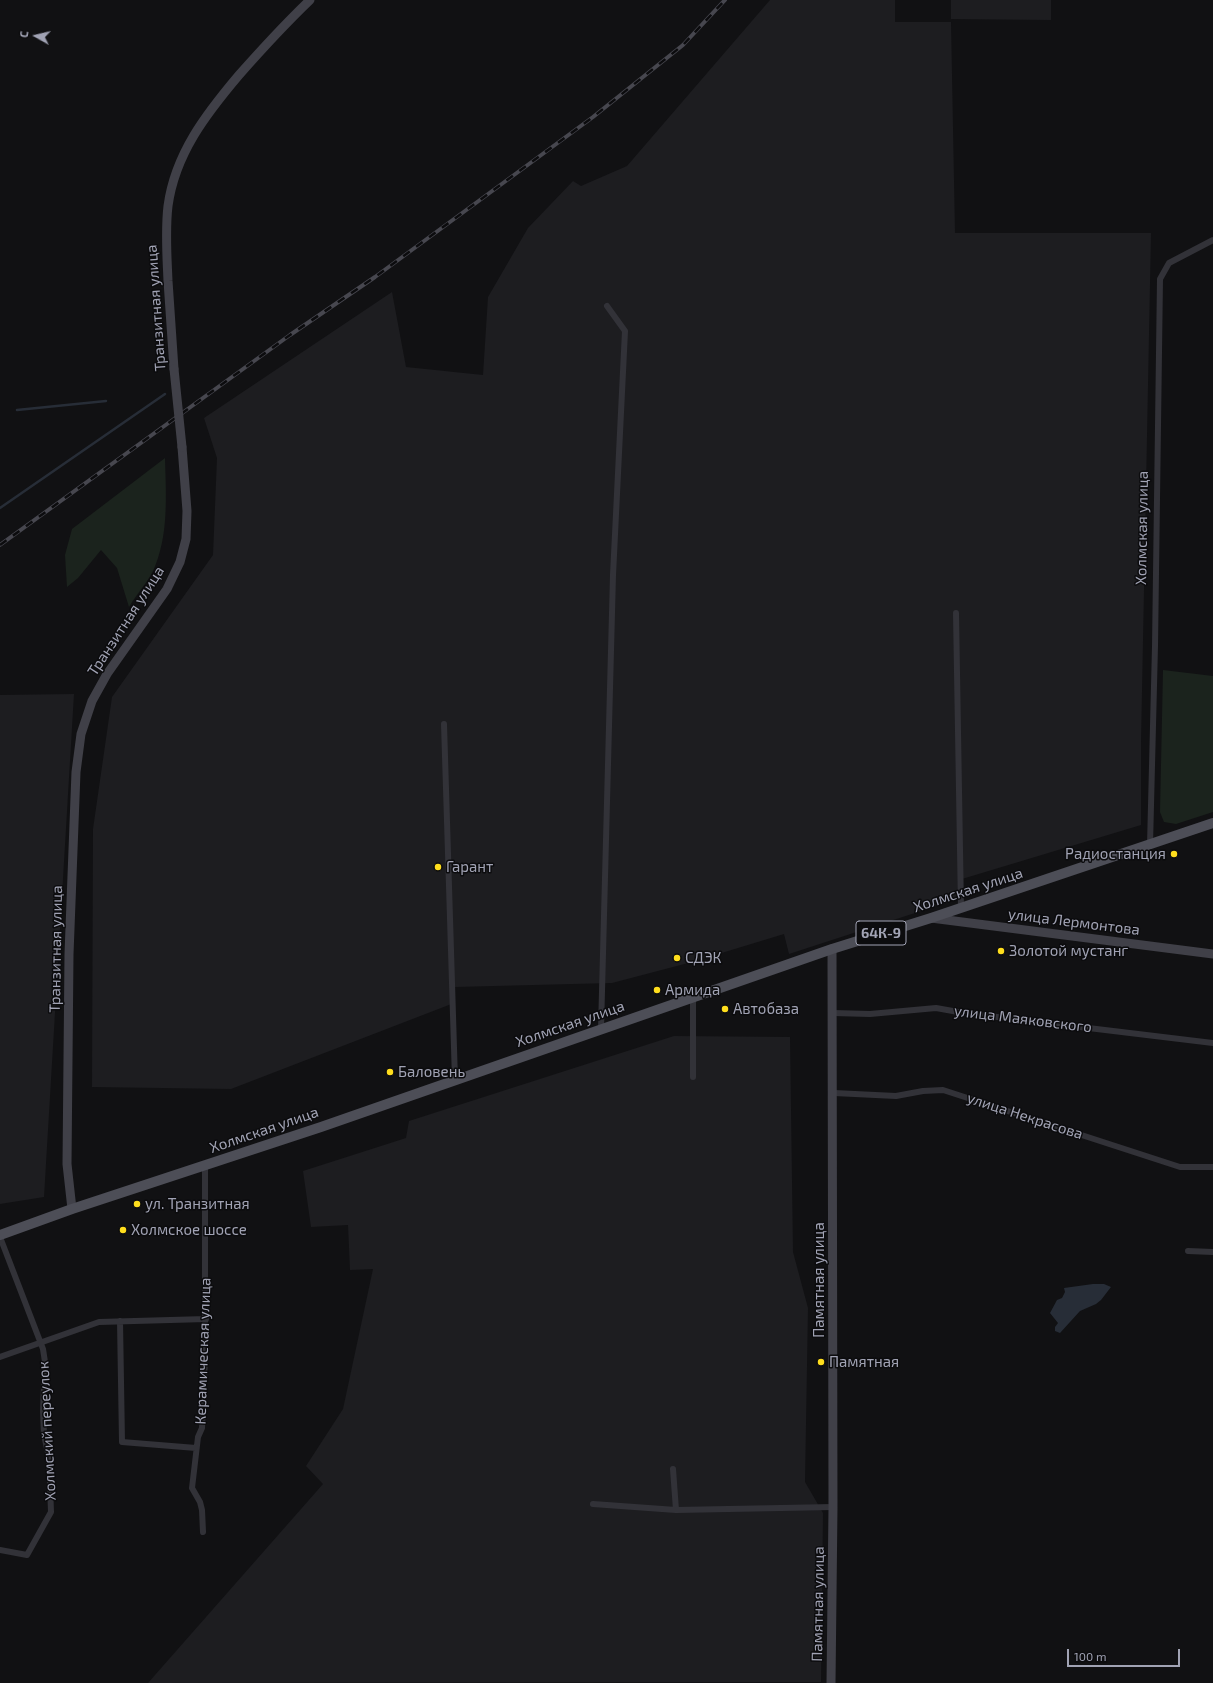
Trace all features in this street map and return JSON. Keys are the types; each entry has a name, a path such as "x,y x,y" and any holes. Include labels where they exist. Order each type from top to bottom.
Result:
{"main road":[{"name":"Транзитная улица","path":"72,1209 67,1164 69,954 76,772 81,734 92,701 107,674 167,589 180,562 186,539 186,511 182,447 174,369 166,230 171,190 181,158 195,131 214,104 310,0"},
{"name":"Холмская улица","path":"0,1236 72,1209 205,1166 832,949 931,918 1213,823"},
{"name":"улица Лермонтова","path":"931,918 1213,954"},
{"name":"Памятная улица","path":"831,1683 834,1093 832,949"}],"street":[{"name":"Холмская улица","path":"1150,845 1155,653 1160,279 1169,263 1213,240"},
{"path":"601,1029 613,575 625,331 607,306"},
{"path":"956,613 961,908"},
{"path":"444,724 456,1080"},
{"path":"693,998 693,1077"},
{"name":"улица Маяковского","path":"833,1013 870,1014 936,1008 964,1013 1213,1043"},
{"name":"улица Некрасова","path":"834,1093 896,1096 923,1091 943,1090 1180,1167 1213,1166"},
{"name":"Керамическая улица","path":"203,1532 200,1502 192,1488 196,1448 198,1437 202,1428 206,1319 205,1166"},
{"name":"Холмский переулок","path":"0,1236 40,1343 45,1362 44,1435 49,1457 51,1512 27,1555 0,1550"},
{"path":"1188,1251 1213,1252"},
{"path":"0,1357 99,1322 206,1319"},
{"path":"120,1321 122,1442 196,1448"},
{"path":"674,1469 676,1510"},
{"path":"592,1504 676,1510 833,1507"}],"shaded area":[{"path":"770,0 895,0 895,22 951,22 955,233 1151,233 1141,742 1141,825 962,879 961,898 789,954 784,934 692,962 612,983 455,987 454,1003 231,1089 92,1087 93,829 112,697 213,555 217,458 204,418 392,292 406,367 483,375 488,297 528,228 573,181 581,186 627,166"},
{"path":"951,0 1051,0 1051,20 951,19"},
{"path":"165,458 165,516 162,544 153,571 129,607 117,568 101,550 78,578 67,587 65,555 72,529"},
{"path":"1163,670 1213,676 1213,812 1176,824 1164,822 1160,812"},
{"path":"74,694 44,1197 0,1204 0,695"},
{"path":"674,1036 790,1037 793,1252 808,1308 805,1482 823,1513 821,1682 148,1683 323,1484 306,1466 343,1409 373,1269 350,1270 348,1225 311,1227 303,1171 406,1138 409,1121"},
{"path":"1104,1284 1111,1287 1101,1300 1096,1304 1080,1311 1060,1333 1055,1331 1055,1327 1058,1323 1050,1313 1057,1300 1062,1298 1065,1292 1064,1288"}],"waterway":[{"path":"0,508 165,394"},
{"path":"17,410 106,401"}],"railway":[{"path":"0,545 290,335 375,277 593,117 683,45 725,0"}],"place":[{"name":"Радиостанция","path":"1174,854"},
{"name":"Гарант","path":"438,867"},
{"name":"Золотой мустанг","path":"1001,951"},
{"name":"СДЭК","path":"677,958"},
{"name":"Армида","path":"657,990"},
{"name":"Автобаза","path":"725,1009"},
{"name":"Баловень","path":"390,1072"},
{"name":"ул. Транзитная","path":"137,1204"},
{"name":"Холмское шоссе","path":"123,1230"},
{"name":"Памятная","path":"821,1362"}]}
